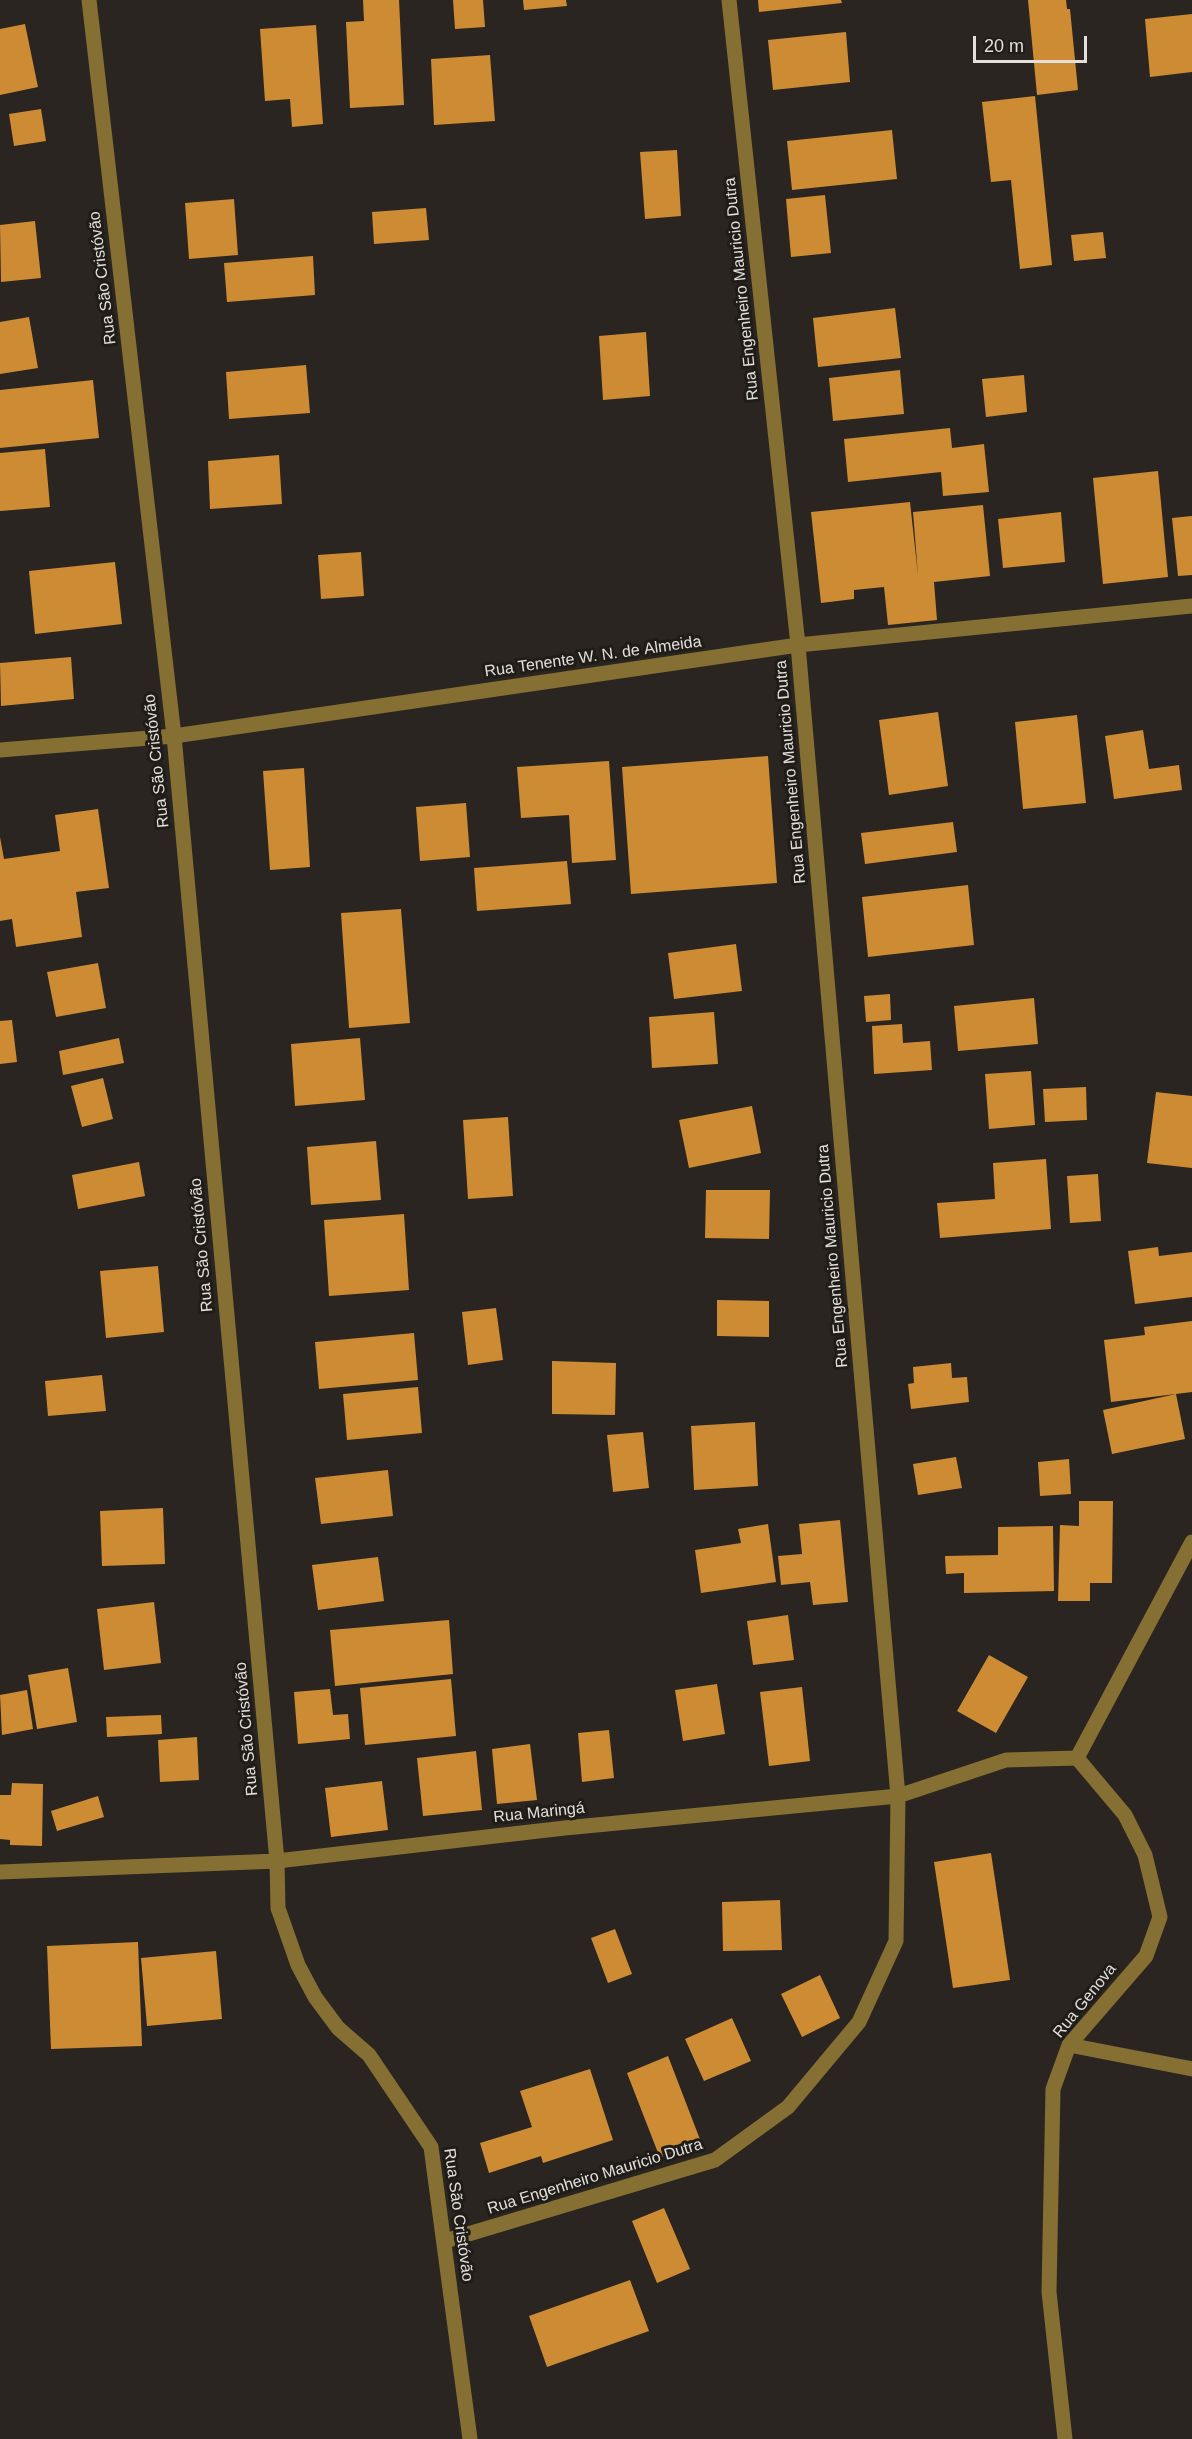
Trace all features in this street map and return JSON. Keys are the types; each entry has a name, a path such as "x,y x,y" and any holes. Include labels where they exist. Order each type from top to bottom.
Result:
{"street":[{"name":"Rua São Cristóvão","path":"89,0 174,736 277,1861 278,1908 297,1965 310,1989 338,2028 369,2055 431,2147 470,2439"},
{"name":"Rua Engenheiro Mauricio Dutra","path":"445,2241 715,2160 788,2107 859,2022 896,1941 898,1796 798,645 729,0"},
{"name":"Rua Tenente W. N. de Almeida","path":"0,750 174,736 798,645 1192,606"},
{"path":"1077,1758 1192,1542"},
{"name":"Rua Maringá","path":"0,1872 277,1861 565,1828 898,1796 1006,1760 1077,1758"},
{"name":"Rua Genova","path":"1065,2439 1049,2292 1053,2089 1069,2045 1146,1956 1160,1917 1145,1855 1125,1815 1077,1758"},
{"path":"1069,2045 1192,2069"}],"building":[{"path":"363,0 399,0 404,105 350,108 346,22 364,21"},
{"path":"453,0 483,0 485,27 455,29"},
{"path":"523,0 566,0 567,6 524,10"},
{"path":"758,0 841,0 842,3 759,12"},
{"path":"1028,0 1066,0 1067,9 1070,9 1078,90 1037,95"},
{"path":"1192,14 1192,72 1150,77 1145,19"},
{"path":"25,24 38,87 0,95 0,29"},
{"path":"316,25 323,124 292,127 290,99 265,101 260,29"},
{"path":"846,32 850,82 773,90 768,40"},
{"path":"490,55 495,121 434,125 431,59"},
{"path":"1035,96 1052,265 1020,269 1011,180 991,182 982,102"},
{"path":"41,109 46,141 14,146 9,114"},
{"path":"892,130 897,179 792,190 787,141"},
{"path":"677,150 681,216 645,219 640,152"},
{"path":"825,195 831,253 791,257 786,199"},
{"path":"234,199 238,255 189,259 185,203"},
{"path":"426,208 429,240 374,244 372,212"},
{"path":"35,221 41,278 1,282 0,225"},
{"path":"1103,232 1106,258 1074,261 1071,235"},
{"path":"313,256 315,295 227,302 224,263"},
{"path":"895,308 901,358 818,367 813,318"},
{"path":"29,317 38,368 0,374 0,322"},
{"path":"646,332 650,396 603,400 599,336"},
{"path":"306,365 310,413 229,419 226,372"},
{"path":"900,370 904,414 833,421 829,378"},
{"path":"1024,375 1027,412 986,417 982,379"},
{"path":"93,380 99,438 0,448 0,390"},
{"path":"950,428 952,448 984,444 989,492 943,496 941,472 848,482 844,439"},
{"path":"45,449 50,507 0,511 0,453"},
{"path":"279,455 282,504 210,509 208,461"},
{"path":"1158,471 1168,577 1103,584 1093,478"},
{"path":"910,502 918,575 913,512 983,505 990,576 934,582 937,620 888,625 884,587 854,590 854,599 821,603 811,512"},
{"path":"1061,512 1065,562 1003,568 998,519"},
{"path":"1192,516 1192,575 1178,576 1172,518"},
{"path":"361,552 364,596 321,599 318,555"},
{"path":"115,562 122,624 35,634 29,571"},
{"path":"71,657 74,699 1,706 0,663"},
{"path":"938,712 948,786 889,795 879,720"},
{"path":"1077,715 1086,803 1023,809 1015,722"},
{"path":"1143,730 1149,769 1179,765 1182,790 1114,799 1105,736"},
{"path":"768,756 777,883 631,894 622,767"},
{"path":"609,761 616,860 572,863 569,815 521,818 517,767"},
{"path":"304,768 310,867 270,870 263,771"},
{"path":"466,803 470,857 420,861 416,807"},
{"path":"98,809 109,888 76,892 82,937 16,947 12,919 0,921 0,837 4,859 60,851 55,815"},
{"path":"953,822 957,852 865,864 861,833"},
{"path":"567,861 571,904 477,911 474,868"},
{"path":"968,885 974,945 868,957 862,897"},
{"path":"401,909 410,1023 349,1028 341,913"},
{"path":"736,944 742,991 674,999 668,953"},
{"path":"98,963 106,1008 56,1017 47,972"},
{"path":"890,994 891,1020 866,1022 864,996"},
{"path":"1034,998 1038,1044 958,1051 954,1006"},
{"path":"714,1012 718,1064 652,1068 649,1017"},
{"path":"12,1020 17,1062 0,1064 0,1021"},
{"path":"902,1024 903,1043 930,1041 932,1070 874,1074 872,1026"},
{"path":"119,1038 124,1063 63,1075 59,1051"},
{"path":"360,1038 365,1100 295,1106 291,1044"},
{"path":"1031,1071 1035,1125 989,1129 985,1074"},
{"path":"103,1078 113,1119 82,1127 71,1086"},
{"path":"1086,1087 1087,1120 1045,1122 1043,1089"},
{"path":"1156,1092 1192,1096 1192,1168 1147,1163"},
{"path":"752,1106 761,1153 689,1168 679,1120"},
{"path":"508,1117 513,1196 468,1199 463,1120"},
{"path":"376,1141 381,1200 311,1205 307,1147"},
{"path":"1046,1159 1051,1229 940,1238 937,1203 995,1199 993,1163"},
{"path":"139,1162 145,1196 78,1209 72,1175"},
{"path":"1098,1174 1101,1221 1070,1223 1067,1176"},
{"path":"706,1190 770,1190 769,1239 705,1238"},
{"path":"404,1214 409,1290 329,1296 324,1220"},
{"path":"1158,1247 1159,1256 1192,1252 1192,1297 1135,1304 1128,1251"},
{"path":"158,1266 164,1332 106,1338 100,1271"},
{"path":"717,1300 769,1301 769,1337 717,1336"},
{"path":"496,1308 503,1360 468,1365 462,1312"},
{"path":"1192,1321 1192,1392 1111,1402 1104,1340 1145,1335 1144,1327"},
{"path":"414,1333 418,1380 319,1389 315,1342"},
{"path":"552,1361 616,1363 615,1415 552,1414"},
{"path":"951,1363 952,1378 967,1377 969,1402 911,1409 908,1384 914,1383 913,1367"},
{"path":"102,1375 106,1411 48,1416 45,1381"},
{"path":"418,1387 422,1433 347,1440 343,1394"},
{"path":"1176,1394 1185,1439 1112,1454 1103,1410"},
{"path":"755,1422 758,1486 694,1490 691,1426"},
{"path":"643,1432 649,1488 613,1492 607,1435"},
{"path":"956,1457 962,1488 918,1495 913,1464"},
{"path":"1069,1459 1071,1494 1040,1496 1038,1462"},
{"path":"388,1470 393,1516 321,1524 315,1478"},
{"path":"1079,1501 1113,1501 1112,1583 1090,1583 1090,1601 1058,1601 1060,1525 1079,1526"},
{"path":"163,1508 165,1564 102,1566 100,1511"},
{"path":"840,1520 848,1602 813,1605 810,1582 781,1585 778,1556 802,1554 799,1524"},
{"path":"768,1524 776,1582 701,1593 695,1550 741,1543 738,1529"},
{"path":"1053,1526 1054,1591 964,1593 964,1573 946,1574 945,1556 998,1555 998,1527"},
{"path":"378,1557 384,1601 318,1610 312,1565"},
{"path":"154,1602 161,1663 104,1670 97,1609"},
{"path":"788,1615 794,1660 753,1665 747,1621"},
{"path":"449,1620 453,1674 335,1686 330,1630"},
{"path":"989,1655 1028,1677 996,1733 957,1711"},
{"path":"68,1668 77,1722 37,1729 28,1675"},
{"path":"451,1679 456,1736 365,1745 360,1688"},
{"path":"717,1684 725,1734 683,1741 675,1690"},
{"path":"802,1687 810,1761 769,1766 760,1692"},
{"path":"330,1689 333,1715 348,1714 350,1739 298,1744 294,1692"},
{"path":"27,1690 33,1729 2,1735 0,1695"},
{"path":"161,1715 162,1734 107,1737 106,1717"},
{"path":"609,1730 614,1778 582,1782 578,1733"},
{"path":"197,1737 199,1780 160,1782 158,1740"},
{"path":"530,1744 537,1800 497,1804 492,1749"},
{"path":"476,1751 482,1810 423,1816 417,1758"},
{"path":"382,1781 388,1830 331,1837 325,1788"},
{"path":"12,1783 43,1784 42,1846 10,1845 10,1840 0,1839 0,1795 11,1795"},
{"path":"98,1796 104,1817 57,1831 51,1811"},
{"path":"991,1853 1010,1980 953,1988 934,1862"},
{"path":"780,1900 782,1950 723,1951 722,1902"},
{"path":"615,1929 632,1974 608,1983 591,1938"},
{"path":"138,1942 142,2046 51,2049 47,1946"},
{"path":"216,1951 222,2019 147,2026 141,1958"},
{"path":"820,1975 840,2018 802,2037 781,1994"},
{"path":"732,2018 751,2061 704,2081 685,2039"},
{"path":"668,2056 701,2142 660,2158 627,2073"},
{"path":"590,2069 613,2140 543,2163 541,2156 489,2173 480,2143 532,2127 520,2091"},
{"path":"664,2208 690,2269 657,2283 632,2221"},
{"path":"630,2280 649,2331 547,2367 529,2316"}]}
